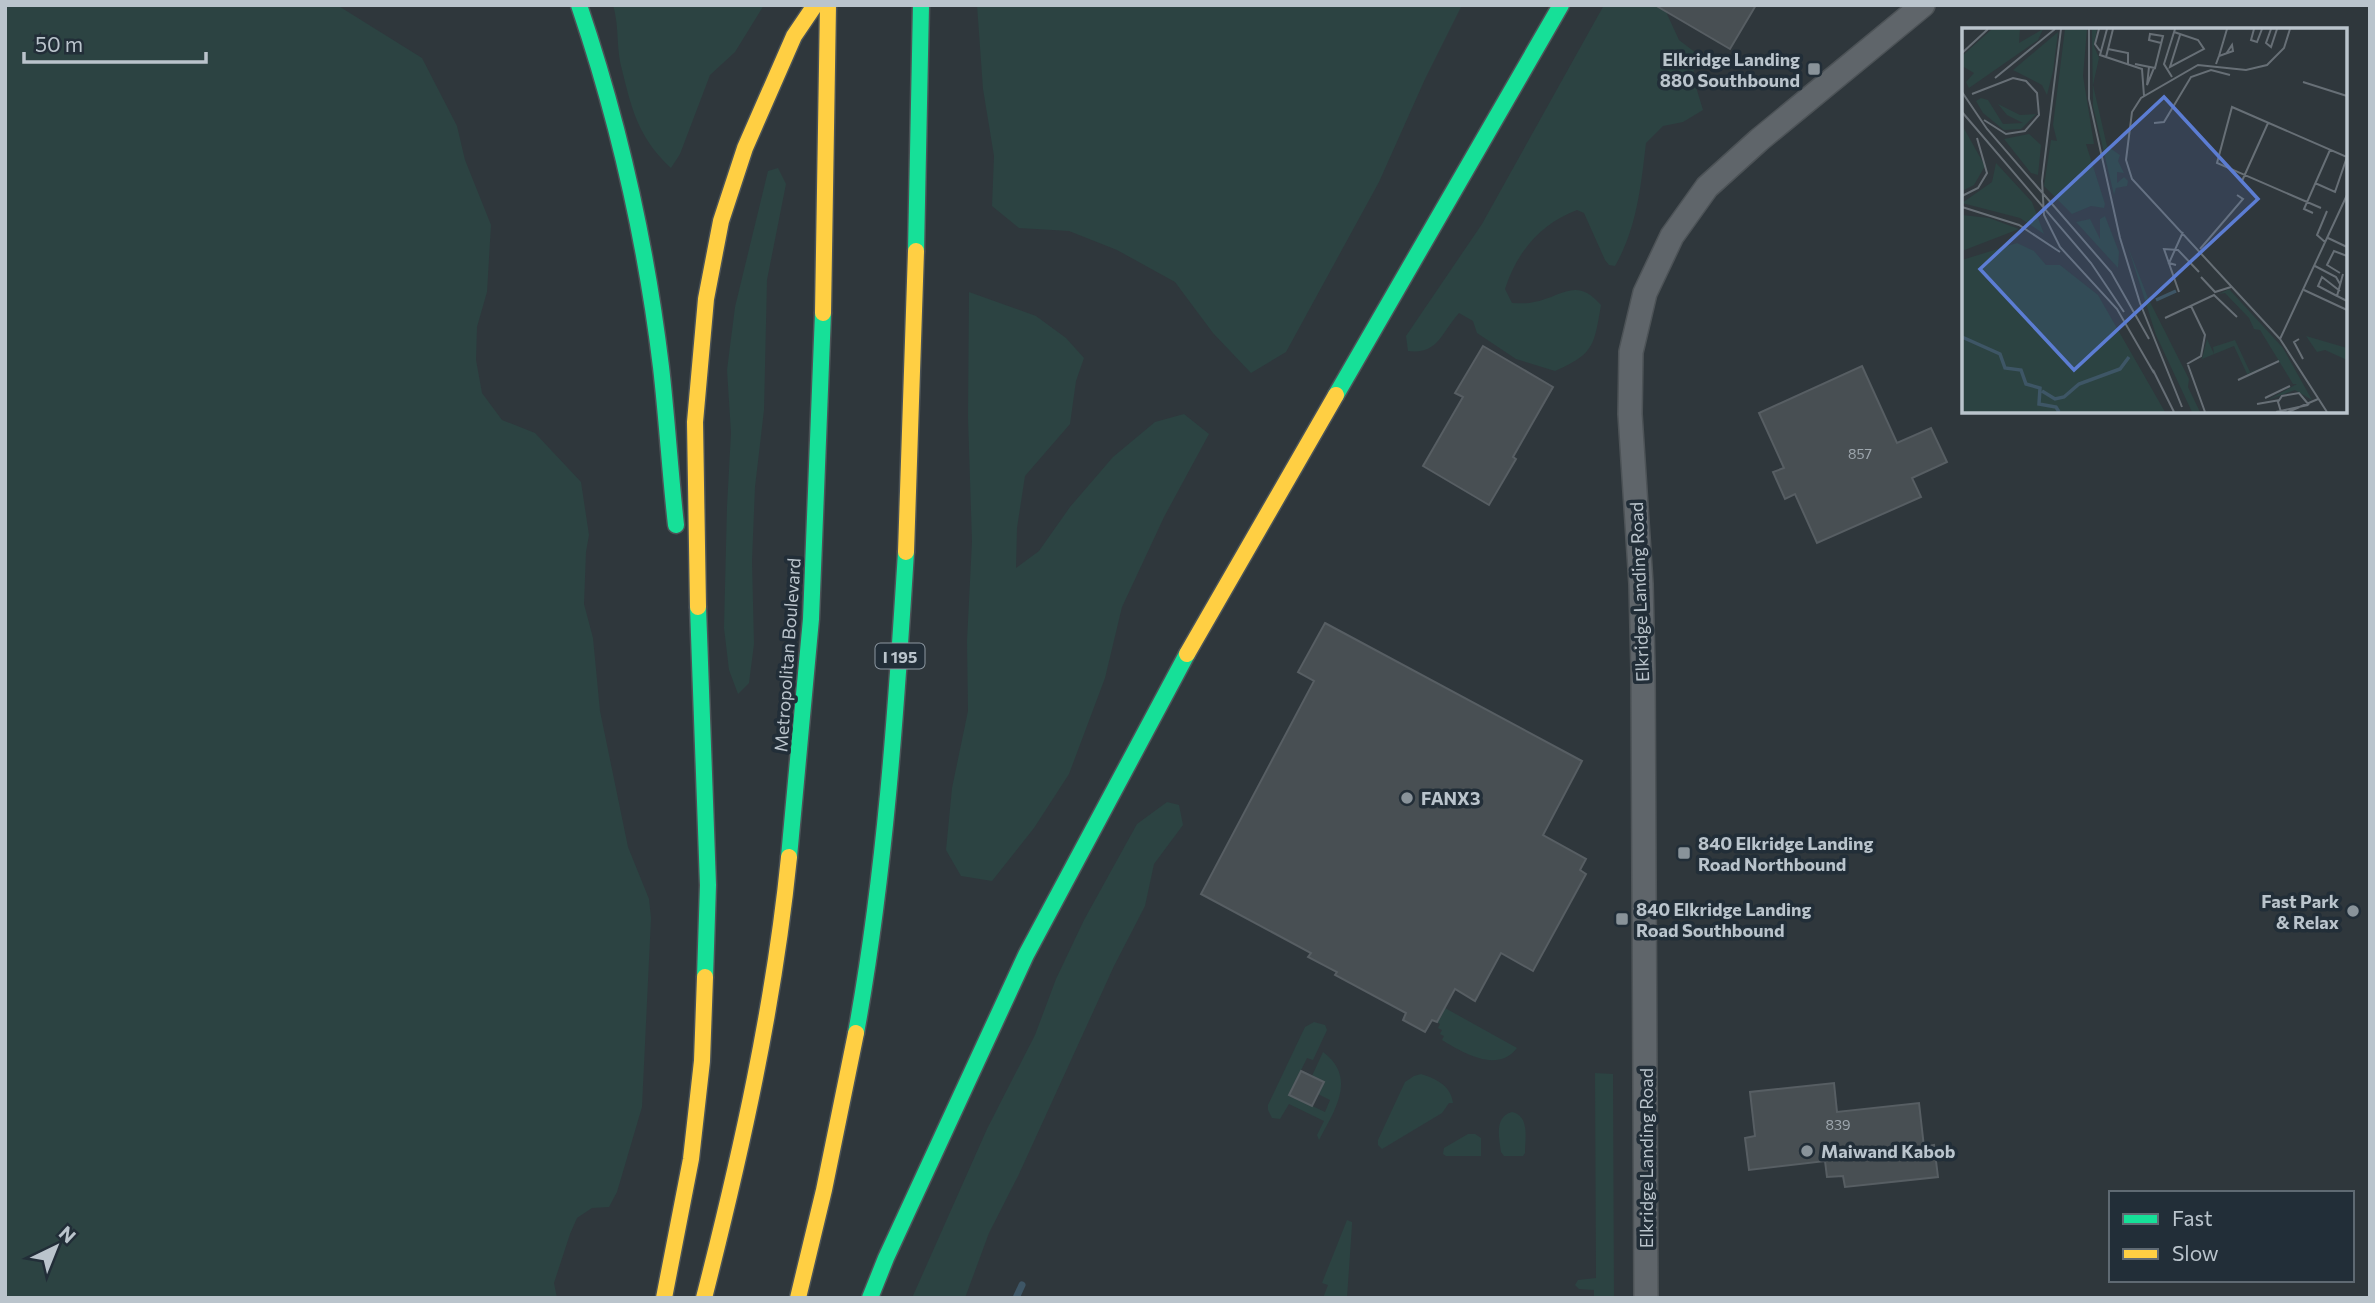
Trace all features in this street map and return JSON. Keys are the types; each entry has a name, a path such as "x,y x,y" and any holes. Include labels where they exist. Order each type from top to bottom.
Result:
{"highway":[{"path":"579,5 614,117 636,207 661,367 669,479 700,697"},
{"path":"664,1298 691,1159 702,1061 708,885 700,697 695,422 706,299 721,221 745,149 794,36 814,5"},
{"name":"Metropolitan Boulevard","path":"704,1298 722,1228 762,1038 790,854 807,675 817,495 828,5"},
{"name":"I 195","path":"799,1298 838,1127 862,996 885,821 898,682 909,503 921,5"},
{"path":"870,1298 1026,955 1113,786 1561,5"}],"street":[{"name":"Elkridge Landing Road","path":"1647,1298 1643,682 1641,584 1630,422 1630,352 1645,293 1672,236 1707,187 1759,140 1923,5"}],"green space":[{"path":"5,5 337,5 422,58 457,126 465,160 491,225 487,292 477,327 476,360 482,393 502,420 535,433 581,482 589,535 584,604 593,638 600,711 628,847 649,899 651,918 642,1107 617,1192 609,1207 592,1208 577,1218 554,1283 557,1298 5,1298"},
{"path":"613,5 764,5 735,52 710,75 680,154 671,168 653,149 632,107 620,62"},
{"path":"977,5 1462,5 1379,182 1286,352 1251,373 1213,333 1175,282 1117,250 1069,231 1019,228 992,206 994,156 983,89"},
{"path":"1604,5 1671,5 1667,14 1679,40 1696,53 1693,77 1703,110 1683,122 1663,126 1646,143 1633,221 1615,266 1609,265 1605,260 1584,213 1577,210 1541,231 1516,263 1505,289 1512,303 1531,303 1576,290 1592,296 1601,305 1590,347 1578,359 1555,371 1516,359 1477,333 1473,321 1459,313 1433,346 1426,350 1408,351 1406,336 1482,224"},
{"path":"778,168 786,184 767,280 764,410 755,487 752,561 754,644 749,683 738,694 729,670 724,628 731,433 727,370 735,307 768,171"},
{"path":"969,292 1036,316 1066,338 1084,358 1076,381 1070,424 1025,476 1017,528 1016,568 1039,551 1070,507 1113,457 1155,422 1184,414 1209,434 1164,517 1122,607 1105,678 1069,774 1034,828 992,881 961,876 946,850 952,788 968,711 967,641 972,541 968,418"},
{"path":"1167,802 1179,805 1183,825 1154,864 1145,906 1114,966 1019,1174 989,1233 965,1298 912,1298 987,1129 1035,1035 1056,979 1084,920 1137,824"},
{"path":"1445,1008 1517,1048 1509,1056 1490,1060 1459,1050 1442,1040 1442,1030 1438,1028 1440,1024 1437,1022"},
{"path":"1314,1022 1325,1025 1327,1030 1313,1060 1307,1058 1289,1095 1325,1112 1330,1100 1318,1094 1324,1083 1312,1076 1323,1052 1333,1062 1339,1073 1340,1095 1319,1140 1317,1135 1324,1121 1289,1104 1280,1119 1272,1118 1268,1110 1305,1027"},
{"path":"1595,1073 1613,1074 1614,1298 1594,1298 1594,1290 1579,1289 1575,1285 1578,1280 1596,1278"},
{"path":"1421,1074 1442,1084 1452,1097 1453,1103 1449,1103 1442,1113 1382,1149 1378,1140 1405,1082"},
{"path":"1512,1112 1518,1114 1524,1123 1526,1141 1523,1156 1504,1156 1501,1152 1500,1123 1502,1118"},
{"path":"1468,1134 1481,1138 1481,1156 1443,1154 1444,1148"},
{"path":"1347,1220 1352,1222 1352,1225 1347,1298 1323,1298 1328,1285 1322,1283"}],"building":[{"path":"1655,5 1756,5 1730,49"},
{"path":"1483,346 1553,387 1489,505 1423,466 1463,397 1455,393"},
{"path":"1862,366 1897,443 1931,428 1947,462 1912,478 1921,497 1817,543 1795,494 1785,499 1773,472 1784,468 1759,413"},
{"name":"FANX3","path":"1325,623 1582,761 1543,835 1586,859 1580,870 1586,874 1533,971 1501,953 1475,1001 1455,989 1437,1022 1432,1020 1425,1032 1403,1020 1406,1013 1335,975 1337,972 1308,957 1311,953 1201,894 1314,681 1298,672"},
{"path":"1301,1071 1324,1082 1312,1106 1289,1095"},
{"path":"1834,1083 1837,1112 1919,1103 1924,1147 1934,1145 1938,1177 1845,1187 1843,1176 1827,1177 1825,1161 1749,1170 1745,1138 1755,1136 1750,1092"}],"waterway":[{"path":"1016,1298 1022,1285"}],"traffic: fast":[{"path":"579,5 607,94 639,229 661,367 676,525"},
{"path":"916,251 921,5"},
{"path":"1336,395 1561,5"},
{"path":"789,857 811,619 823,313"},
{"path":"856,1033 882,853 906,552"},
{"path":"698,607 708,885 705,977"},
{"path":"870,1298 1026,955 1187,654"}],"traffic: slow":[{"path":"698,607 695,422 706,299 721,221 745,148 794,36 815,5"},
{"path":"823,313 828,5"},
{"path":"906,552 916,251"},
{"path":"1187,654 1336,395"},
{"path":"704,1298 755,1079 775,968 789,857"},
{"path":"664,1298 691,1159 702,1061 705,977"},
{"path":"798,1298 824,1190 856,1033"}],"place":[{"name":"Elkridge Landing 880 Southbound","path":"1814,69"},
{"name":"FANX3","path":"1407,798"},
{"name":"840 Elkridge Landing Road Northbound","path":"1684,853"},
{"name":"Fast Park & Relax","path":"2353,911"},
{"name":"840 Elkridge Landing Road Southbound","path":"1622,919"},
{"name":"Maiwand Kabob","path":"1807,1151"}]}
